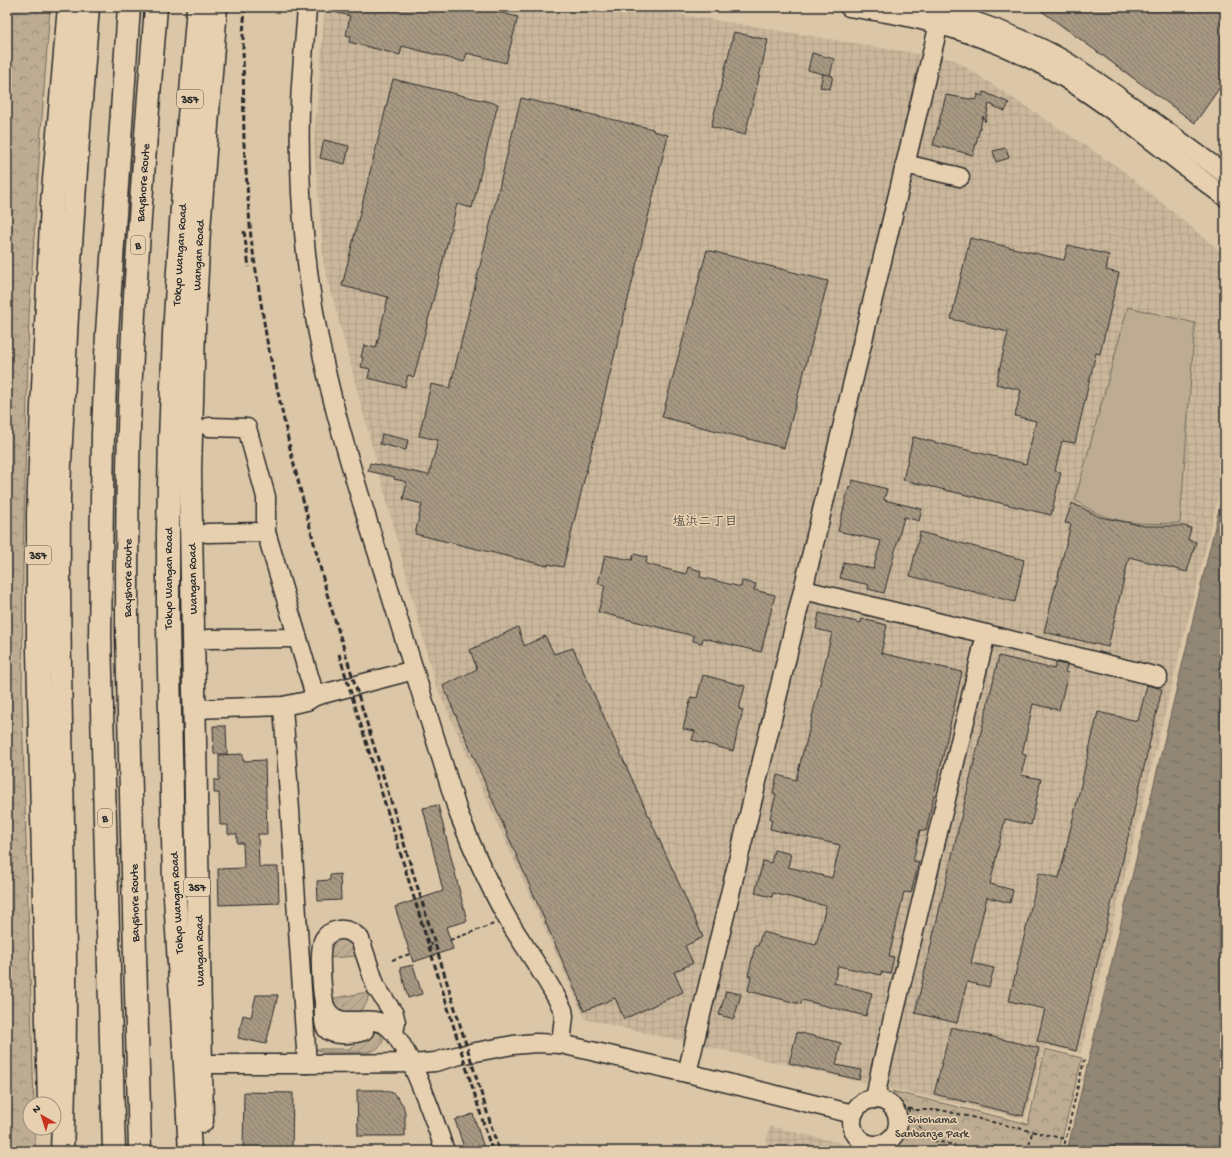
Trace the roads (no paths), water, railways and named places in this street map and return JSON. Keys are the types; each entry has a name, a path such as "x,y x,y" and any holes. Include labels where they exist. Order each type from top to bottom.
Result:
{"highway":[{"name":"357","path":"49,1096 38,651 38,515 42,399 52,210 68,7"},
{"name":"357","path":"62,1151 65,1039 65,961 59,646 59,503 65,346 74,183 88,7"},
{"name":"B","path":"114,1151 100,636 102,484 107,333 129,7"},
{"name":"Bayshore Route","path":"140,1151 127,635 128,484 132,353 137,263 156,7"},
{"path":"137,263 152,173 170,7"},
{"name":"Tokyo Wangan Road","path":"190,1151 174,880 168,628 168,533 174,334 183,191 198,7"},
{"name":"Wangan Road","path":"203,1151 190,471 191,384 199,230 216,7"},
{"path":"49,1136 50,1151"}],"street":[{"path":"307,7 300,106 300,153 304,243 312,306 324,369 346,450 458,812 478,859 513,927 563,1010 564,1016 561,1044"},
{"path":"854,7 906,17 936,14 988,25 1035,45 1073,66 1147,116 1225,174"},
{"path":"687,1073 905,164 936,14"},
{"path":"936,14 962,32 1022,56 1066,79 1105,105 1224,195"},
{"path":"905,164 960,177"},
{"path":"210,427 247,428 266,497 266,532 315,696"},
{"path":"207,533 266,532"},
{"path":"804,590 986,634 1158,678"},
{"path":"875,1099 881,1068 986,634"},
{"path":"207,639 298,638"},
{"path":"194,709 283,706 307,701 315,696 414,670"},
{"path":"283,706 307,1064"},
{"path":"378,1022 358,1033 334,1034 329,1032 325,1026 321,944 328,934 338,930 351,931 360,939 376,987 394,1014 396,1022 394,1034"},
{"path":"360,1021 367,1014 374,1003 376,987"},
{"path":"324,1003 332,1016 338,1020 345,1022 378,1022 388,1027 394,1034 412,1063 445,1151"},
{"path":"201,1064 434,1062 513,1045 536,1043 561,1044 853,1114"},
{"path":"868,1100 883,1100 890,1103 898,1116 896,1131 886,1142 871,1144 863,1147 855,1133 852,1121 853,1114 856,1108 868,1100"}],"water":[{"path":"1225,484 1225,1151 1067,1151"}],"railway":[{"path":"245,7 243,35 244,144 251,239 267,341 291,453 327,594 499,1151"},
{"path":"244,231 249,267"},
{"path":"339,654 492,1151"}],"district":[{"name":"塩浜二丁目","path":"705,520"}],"park label":[{"name":"Shiohama Sanbanze Park","path":"932,1126"}]}
